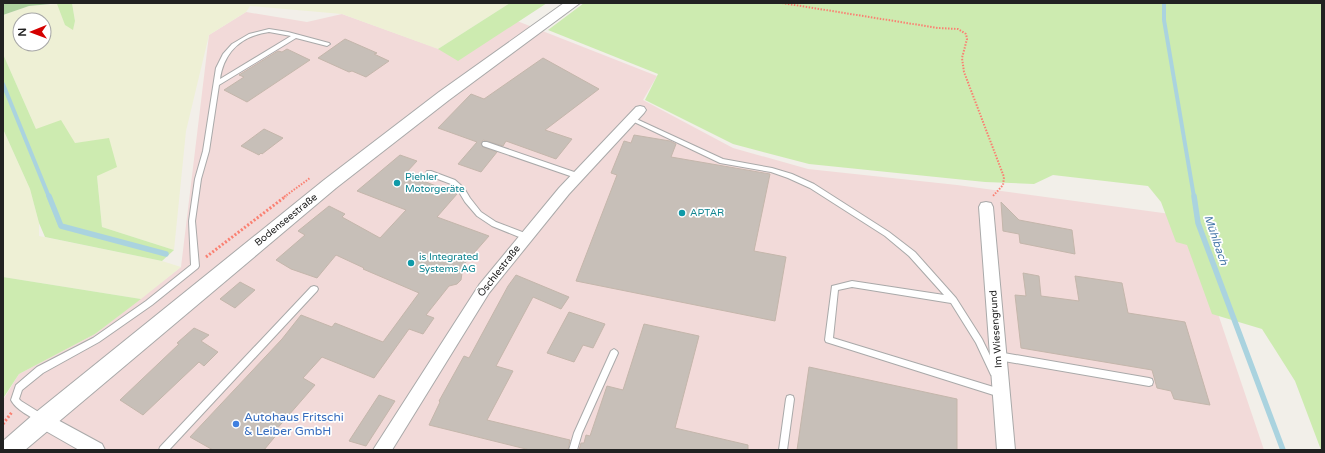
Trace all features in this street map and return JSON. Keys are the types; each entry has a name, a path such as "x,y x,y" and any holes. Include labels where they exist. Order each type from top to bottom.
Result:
{"street":[{"name":"Bodenseestraße","path":"9,450 330,184 444,96 572,3"},
{"name":"Öschlestraße","path":"382,450 484,289 578,176 636,115"},
{"name":"Im Wiesengrund","path":"986,207 1006,450"},
{"path":"44,420 96,450"}],"lane":[{"path":"44,420 18,404 15,400 19,388 40,370 96,340 148,303 195,266 192,221 198,179 206,151 219,68 224,56 230,48 251,35 264,31 274,31 327,44"},
{"path":"217,84 295,36"},
{"path":"636,115 722,161 772,170 812,186 893,239 912,254 953,300 991,365 1001,393"},
{"path":"484,144 578,176"},
{"path":"429,173 453,182 462,190 467,200 479,214 494,224 526,237"},
{"path":"953,300 852,284 835,288 829,340 1001,393"},
{"path":"163,450 314,289"},
{"path":"573,450 578,433 614,353"},
{"path":"998,356 1149,382"},
{"path":"782,450 790,399"}],"path":[{"path":"782,3 938,28 958,29 966,34 967,39 962,58 964,72 1004,182 986,207"}],"shaded area":[{"path":"246,12 307,22 342,14 456,55 512,19 657,76 643,100 733,148 808,169 957,185 1185,216 1264,450 3,450 3,400 19,374 95,334 181,267 209,35"}],"green space":[{"path":"3,3 61,3 29,6 3,15"},
{"path":"72,3 510,3 438,49 342,14 250,6 246,12 209,35 186,131 174,250 102,227 97,176 109,139 75,143 36,129 3,54 3,15 29,6 57,4 65,24 73,29 75,21"},
{"path":"72,3 75,21 73,30 65,25 57,4"},
{"path":"510,3 547,3 458,61 438,49"},
{"path":"584,3 1322,3 1322,450 1295,381 1262,329 1212,314 1187,245 1176,242 1161,202 1148,186 1053,175 1034,184 985,182 809,164 733,144 645,100 658,74 548,30"},
{"path":"3,54 36,129 61,120 75,143 109,138 117,167 97,176 102,227 174,250 162,261 45,237 39,223 30,189 3,129"},
{"path":"3,129 30,189 39,223 39,236 162,261 181,267 141,299 3,277"},
{"path":"3,277 141,299 95,334 19,374 4,397"}],"building":[{"path":"345,39 377,53 374,54 389,61 366,77 352,71 349,72 318,58"},
{"path":"287,49 310,60 247,102 224,90 244,77 239,75 278,51 282,52"},
{"path":"543,58 599,89 545,130 572,139 556,159 506,141 503,146 483,140 481,143 483,147 497,152 481,172 458,164 477,142 438,128 471,94 484,99"},
{"path":"264,129 283,138 259,155 241,146"},
{"name":"APTAR","path":"634,135 670,141 676,144 671,157 770,174 754,251 786,257 775,321 576,281 617,175 611,173 624,141 631,143"},
{"path":"400,155 417,161 405,174 457,194 437,217 489,236 460,269 462,273 461,280 457,284 449,286 426,315 434,318 423,334 409,329 374,378 322,357 303,378 315,385 275,431 278,433 264,450 213,450 190,437 282,339 301,315 332,327 335,323 383,342 419,293 363,269 364,268 336,255 317,278 291,269 276,260 305,235 298,231 329,206 345,214 342,217 380,238 406,210 357,191"},
{"path":"1001,202 1019,220 1072,230 1075,254 1020,243 1019,234 1003,231"},
{"path":"1023,273 1039,276 1041,296 1079,301 1075,276 1122,283 1128,313 1185,322 1210,405 1174,399 1171,391 1157,388 1152,370 1021,348 1015,295 1026,296"},
{"path":"516,275 569,297 561,309 533,297 496,366 513,371 487,420 570,440 568,450 530,450 429,425 440,402 439,401 464,356 469,358 508,286"},
{"path":"240,282 255,290 235,308 220,299"},
{"path":"569,312 605,324 593,348 583,345 574,362 547,353"},
{"path":"644,324 699,336 675,428 748,445 748,450 579,450 581,443 584,443 586,435 590,436 607,386 623,390"},
{"path":"194,328 209,335 201,341 218,352 204,366 199,362 143,415 120,400 179,344 177,343"},
{"path":"809,367 957,399 957,450 797,450"},
{"path":"379,395 395,401 366,446 349,441"}],"waterway":[{"name":"Mühlbach","path":"1164,3 1164,20 1194,197"},
{"path":"3,84 49,197"},
{"path":"49,196 61,226 166,254"},
{"name":"Mühlbach","path":"1194,196 1198,223 1283,450"}],"place":[{"name":"Piehler Motorgeräte","path":"397,183"},
{"name":"APTAR","path":"682,213"},
{"name":"is Integrated Systems AG","path":"411,263"},
{"name":"Autohaus Fritschi & Leiber GmbH","path":"236,424"}]}
